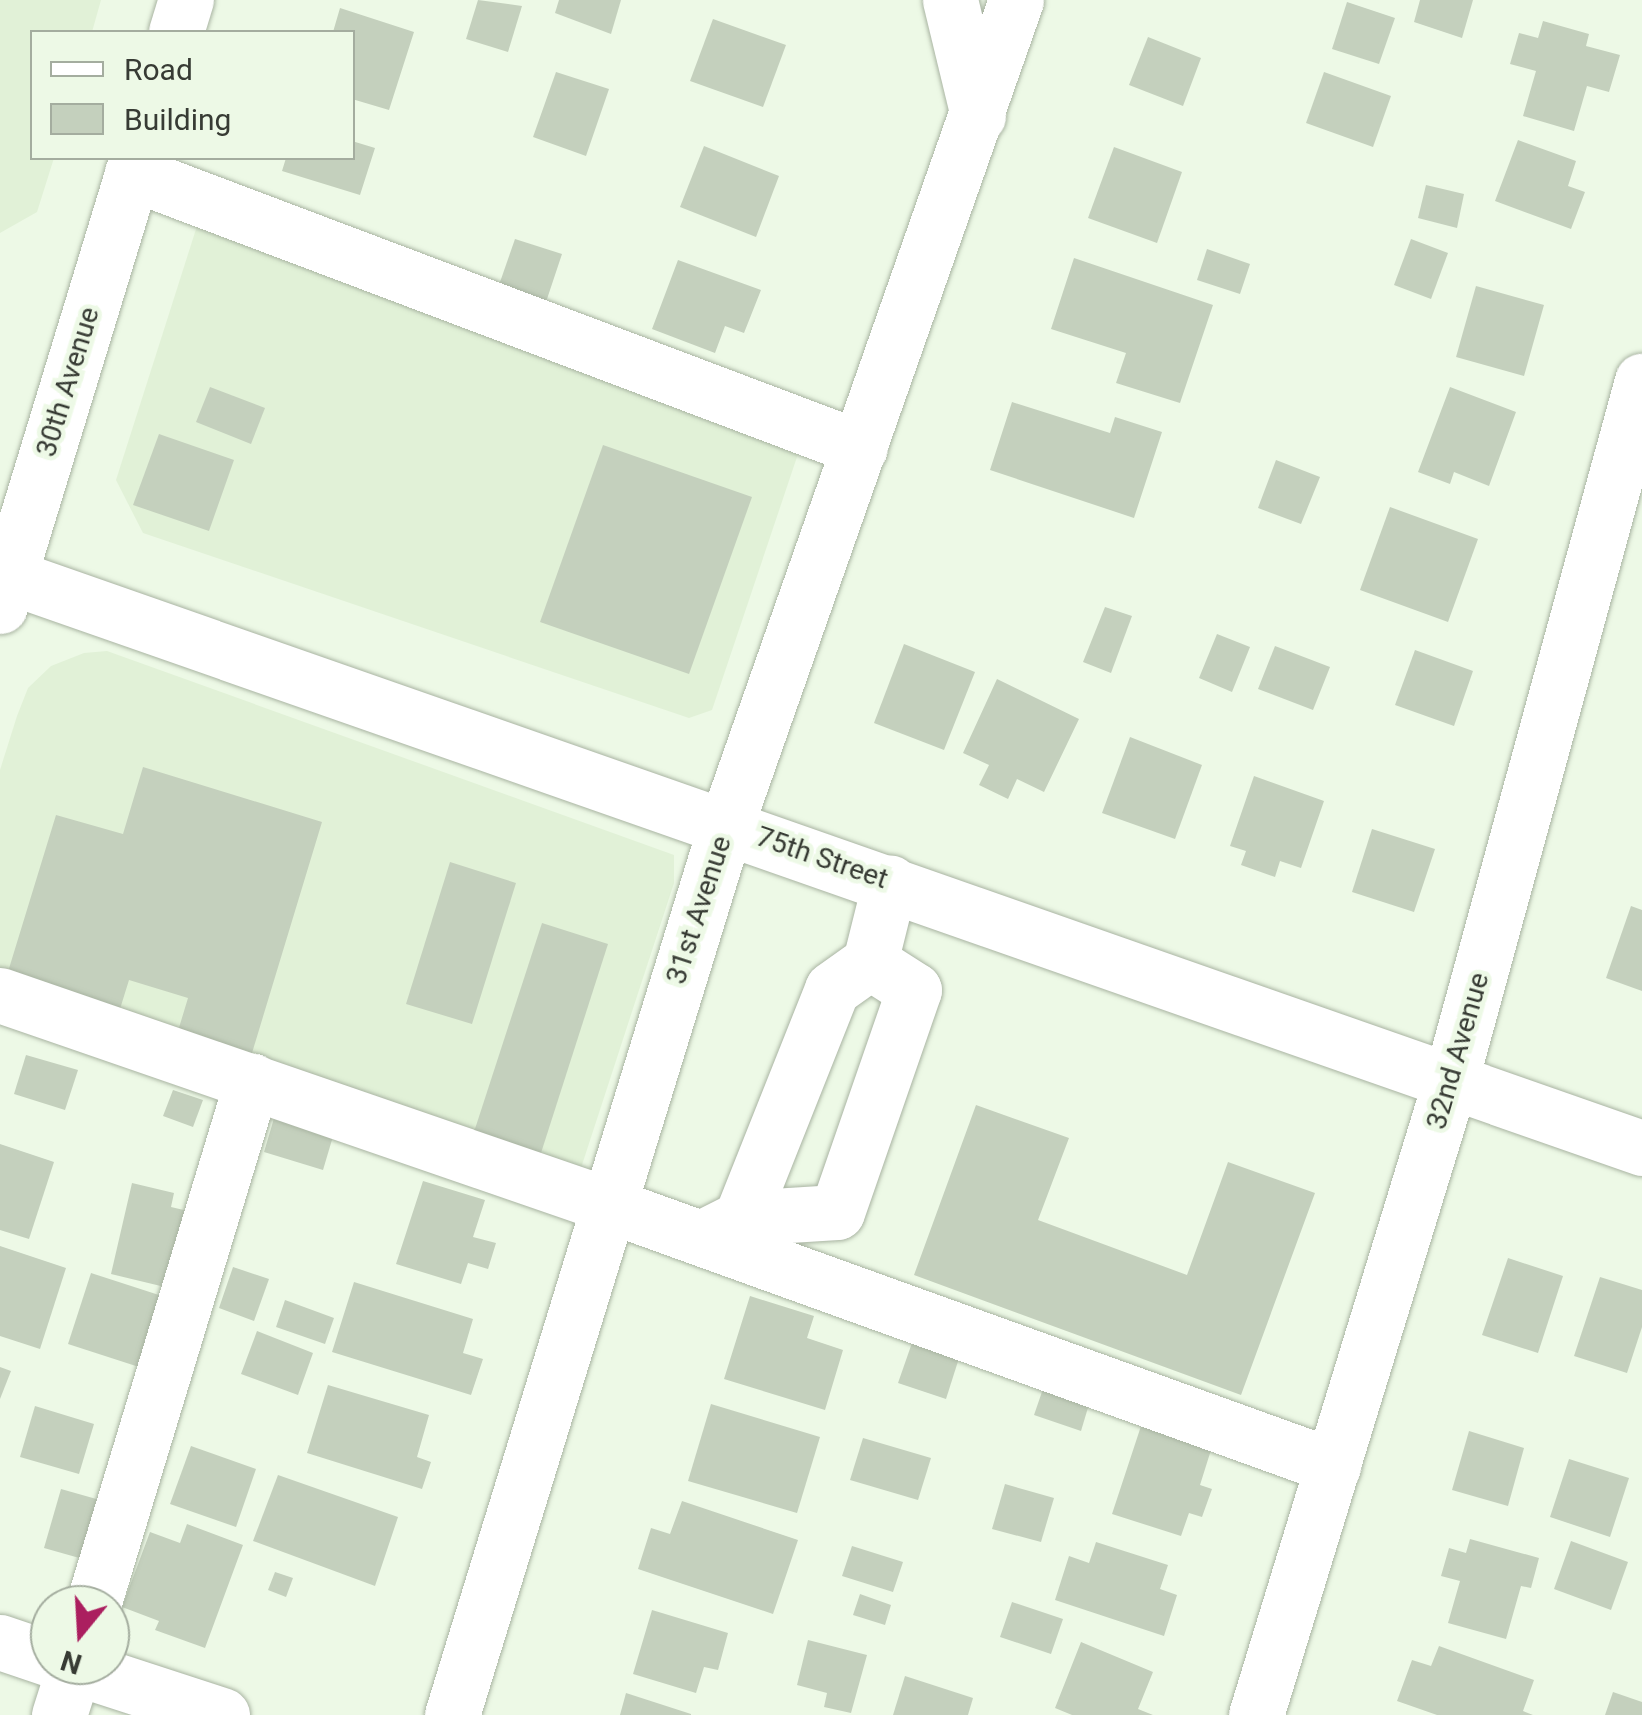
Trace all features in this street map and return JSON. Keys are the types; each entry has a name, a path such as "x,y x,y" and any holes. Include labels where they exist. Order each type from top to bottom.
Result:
{"street":[{"path":"177,30 186,0"},
{"path":"950,0 978,116"},
{"name":"31st Avenue","path":"452,1715 606,1204 726,824 1016,0"},
{"path":"135,165 860,448"},
{"name":"30th Avenue","path":"3,585 135,165"},
{"name":"32nd Avenue","path":"1256,1715 1451,1079 1642,381"},
{"name":"75th Street","path":"3,585 726,824 1642,1148"},
{"path":"721,1228 832,990 870,962 890,882"},
{"path":"721,1228 837,1212 914,990 870,962"},
{"path":"0,994 606,1204 721,1228 1334,1466"},
{"path":"99,1585 252,1081"},
{"path":"0,1642 30,1657"},
{"path":"107,1685 222,1715"}],"shaded area":[{"path":"0,0 101,0 93,30 30,30 30,160 53,160 37,212 0,233"},
{"path":"197,226 801,445 712,710 689,718 143,533 116,480"},
{"path":"107,651 674,855 674,883 581,1168 0,972 0,770 17,716 28,688 51,666 84,653"}],"building":[{"path":"478,0 522,6 508,52 466,39"},
{"path":"559,0 621,0 611,34 555,13"},
{"path":"1420,0 1473,0 1462,38 1414,22"},
{"path":"1347,2 1395,18 1379,64 1332,49"},
{"path":"340,8 414,32 389,110 355,100 355,30 334,30"},
{"path":"713,19 786,45 763,107 690,81"},
{"path":"1543,21 1589,34 1586,46 1620,55 1609,92 1587,86 1574,131 1523,116 1536,71 1510,64 1519,33 1538,38"},
{"path":"1148,37 1201,58 1183,106 1129,85"},
{"path":"556,72 609,89 586,156 533,137"},
{"path":"1324,72 1391,96 1373,147 1306,123"},
{"path":"1518,140 1576,161 1568,186 1585,192 1571,229 1495,201"},
{"path":"355,142 375,148 360,195 282,171 285,160 355,160"},
{"path":"704,146 779,176 756,237 680,207"},
{"path":"1114,147 1182,172 1157,243 1088,218"},
{"path":"1426,185 1464,194 1457,228 1418,218"},
{"path":"515,239 562,254 546,302 499,285"},
{"path":"1411,239 1448,253 1431,299 1394,285"},
{"path":"1207,249 1250,264 1240,294 1197,280"},
{"path":"1074,258 1213,305 1180,403 1116,383 1126,353 1051,329"},
{"path":"678,260 761,290 744,333 725,326 715,353 652,329"},
{"path":"1476,286 1544,305 1524,376 1456,357"},
{"path":"210,387 265,408 251,444 196,422"},
{"path":"1450,387 1516,412 1489,486 1454,472 1450,484 1418,472"},
{"path":"1012,402 1110,433 1115,417 1162,432 1134,518 990,470"},
{"path":"159,434 234,460 209,531 133,505"},
{"path":"603,445 752,497 689,674 540,622"},
{"path":"1276,460 1320,477 1301,524 1258,508"},
{"path":"1390,507 1478,539 1448,622 1360,590"},
{"path":"1105,607 1132,616 1111,673 1083,662"},
{"path":"1217,634 1250,647 1232,692 1199,678"},
{"path":"904,644 975,672 944,750 874,723"},
{"path":"1275,646 1330,667 1313,710 1258,689"},
{"path":"1415,650 1473,671 1454,726 1395,705"},
{"path":"997,679 1079,719 1044,792 1017,779 1008,799 979,785 989,765 963,753"},
{"path":"1130,737 1202,765 1175,839 1102,813"},
{"path":"143,767 322,822 252,1053 178,1031 188,998 129,980 120,1009 7,975 56,815 123,834"},
{"path":"1254,776 1324,801 1301,868 1280,861 1275,877 1241,865 1246,851 1230,846"},
{"path":"1372,829 1435,849 1414,912 1352,892"},
{"path":"450,862 516,883 472,1024 406,1004"},
{"path":"1631,906 1642,910 1642,991 1606,978"},
{"path":"542,923 608,944 541,1153 474,1132"},
{"path":"26,1055 78,1070 65,1110 14,1094"},
{"path":"173,1090 203,1100 193,1127 163,1116"},
{"path":"976,1105 1069,1138 1038,1220 1187,1275 1228,1162 1315,1193 1241,1395 914,1275"},
{"path":"275,1115 334,1133 323,1170 264,1152"},
{"path":"0,1144 54,1162 29,1239 0,1230"},
{"path":"423,1181 485,1200 473,1237 496,1243 488,1269 468,1263 461,1284 396,1264"},
{"path":"132,1183 174,1193 171,1207 188,1211 169,1288 111,1274"},
{"path":"0,1246 66,1268 40,1349 0,1336"},
{"path":"1508,1258 1563,1276 1538,1353 1482,1335"},
{"path":"233,1267 269,1279 254,1321 219,1308"},
{"path":"91,1273 162,1296 139,1367 68,1344"},
{"path":"1600,1277 1642,1290 1642,1327 1627,1373 1574,1356"},
{"path":"354,1282 473,1319 463,1353 483,1359 471,1395 332,1352"},
{"path":"750,1296 814,1316 807,1338 843,1350 825,1410 724,1379"},
{"path":"285,1300 334,1318 325,1344 276,1327"},
{"path":"257,1331 313,1353 298,1395 241,1374"},
{"path":"913,1340 960,1355 946,1399 898,1383"},
{"path":"0,1367 11,1371 0,1399"},
{"path":"328,1385 429,1415 417,1457 431,1462 422,1489 307,1453"},
{"path":"1044,1386 1090,1401 1081,1431 1034,1415"},
{"path":"711,1404 820,1437 797,1513 688,1481"},
{"path":"35,1406 94,1424 79,1474 20,1457"},
{"path":"1141,1426 1211,1450 1200,1485 1212,1489 1202,1517 1189,1513 1181,1536 1112,1514"},
{"path":"1469,1431 1524,1448 1508,1506 1452,1490"},
{"path":"863,1438 931,1458 918,1500 850,1480"},
{"path":"191,1446 256,1469 236,1527 170,1504"},
{"path":"1569,1459 1629,1478 1610,1537 1550,1517"},
{"path":"278,1475 398,1517 375,1586 253,1541"},
{"path":"1005,1484 1054,1498 1041,1542 992,1529"},
{"path":"61,1489 114,1504 97,1563 44,1548"},
{"path":"682,1501 798,1540 773,1614 638,1569 651,1528 670,1534"},
{"path":"187,1524 243,1545 205,1648 155,1630 159,1621 130,1610 130,1586 150,1532 180,1543"},
{"path":"1470,1539 1539,1558 1531,1588 1521,1586 1506,1639 1448,1623 1460,1581 1441,1576 1449,1548 1466,1553"},
{"path":"1571,1541 1628,1562 1611,1610 1554,1589"},
{"path":"1096,1542 1168,1565 1160,1589 1177,1595 1164,1636 1055,1600 1069,1556 1089,1563"},
{"path":"852,1546 903,1562 893,1592 842,1576"},
{"path":"275,1572 293,1578 286,1597 268,1590"},
{"path":"860,1594 891,1605 885,1625 853,1615"},
{"path":"1012,1602 1063,1619 1051,1654 1000,1637"},
{"path":"652,1610 728,1633 718,1670 704,1667 696,1693 633,1674"},
{"path":"808,1640 867,1655 851,1713 824,1707 827,1693 797,1685"},
{"path":"1081,1642 1153,1672 1138,1709 1153,1715 1072,1715 1055,1708"},
{"path":"1439,1646 1534,1680 1523,1711 1533,1715 1437,1715 1397,1701 1412,1660 1431,1666"},
{"path":"905,1676 973,1698 968,1715 893,1715"},
{"path":"1613,1692 1642,1702 1642,1715 1605,1715"},
{"path":"626,1693 691,1714 691,1715 620,1715"}]}
